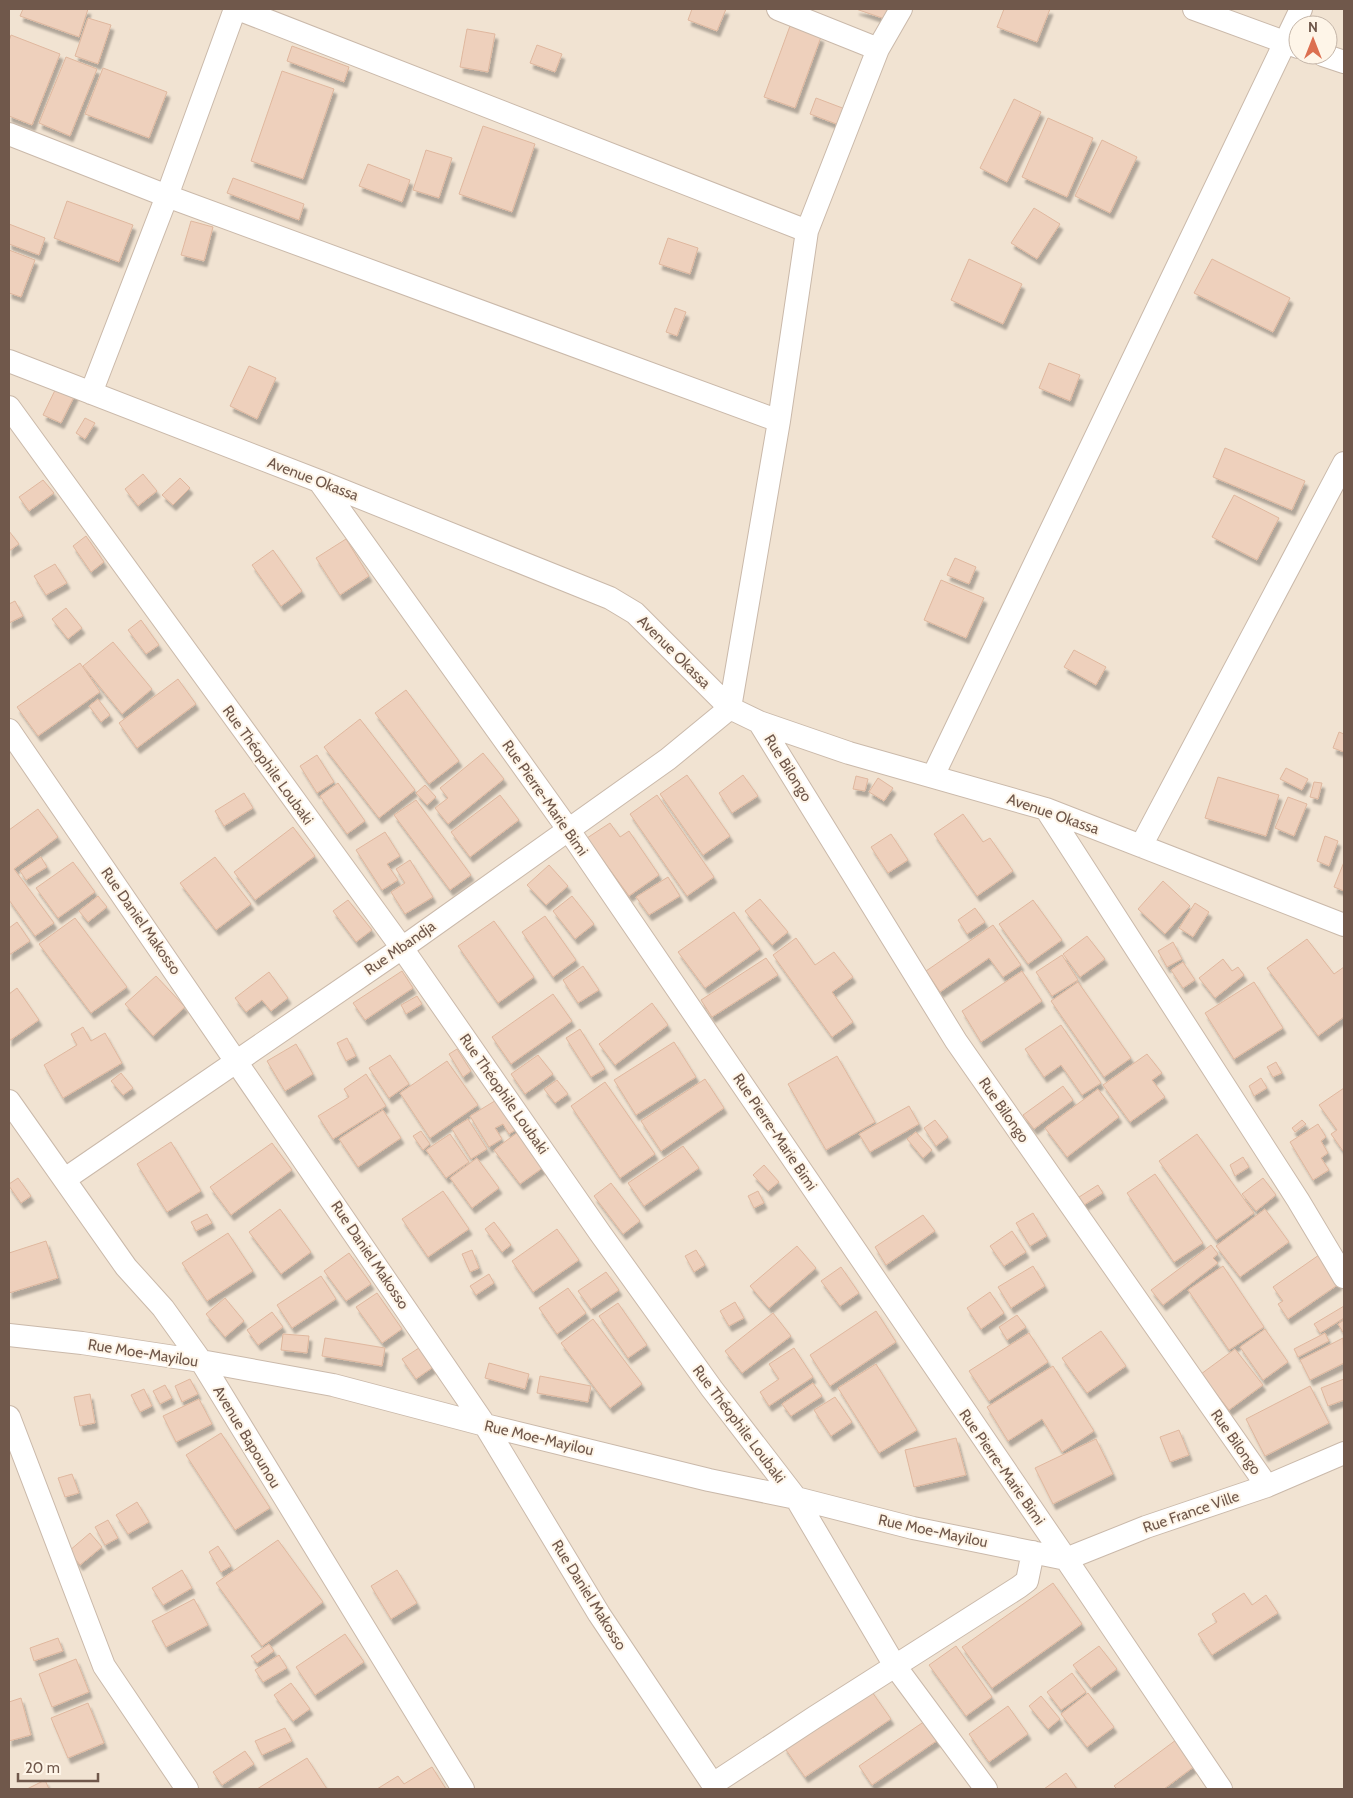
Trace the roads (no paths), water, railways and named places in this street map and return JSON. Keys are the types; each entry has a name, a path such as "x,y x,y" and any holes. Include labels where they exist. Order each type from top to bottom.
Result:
{"street":[{"path":"91,393 237,9 807,231"},
{"path":"778,9 878,49"},
{"path":"730,708 779,422 807,231 878,49 902,9"},
{"path":"1194,9 1288,44"},
{"path":"933,776 1288,53"},
{"path":"9,134 167,196 779,422"},
{"name":"Avenue Okassa","path":"9,361 319,481 610,598 635,612 730,708 759,722 849,753 1046,809 1344,925"},
{"name":"Rue Théophile Loubaki","path":"9,408 402,948 600,1233 712,1389 796,1498 895,1666 986,1789"},
{"path":"1141,846 1344,463"},
{"name":"Rue Pierre-Marie Bimi","path":"319,481 568,829 1221,1789"},
{"name":"Rue Mbandja","path":"65,1179 402,948 668,759 730,708"},
{"name":"Rue Bilongo","path":"759,722 956,1041 1267,1486"},
{"name":"Rue Daniel Makosso","path":"9,730 486,1425 599,1614 715,1787"},
{"path":"1046,809 1298,1200 1344,1277"},
{"name":"Avenue Bapounou","path":"9,1101 126,1267 164,1308 202,1361 463,1789"},
{"name":"Rue Moe-Mayilou","path":"9,1334 202,1361 333,1385 709,1480 796,1498 913,1528 1066,1559"},
{"path":"9,1417 104,1666 187,1789"},
{"name":"Rue France Ville","path":"1066,1559 1146,1527 1267,1486 1344,1453"},
{"path":"715,1787 895,1666 1027,1581 1033,1552"}]}
